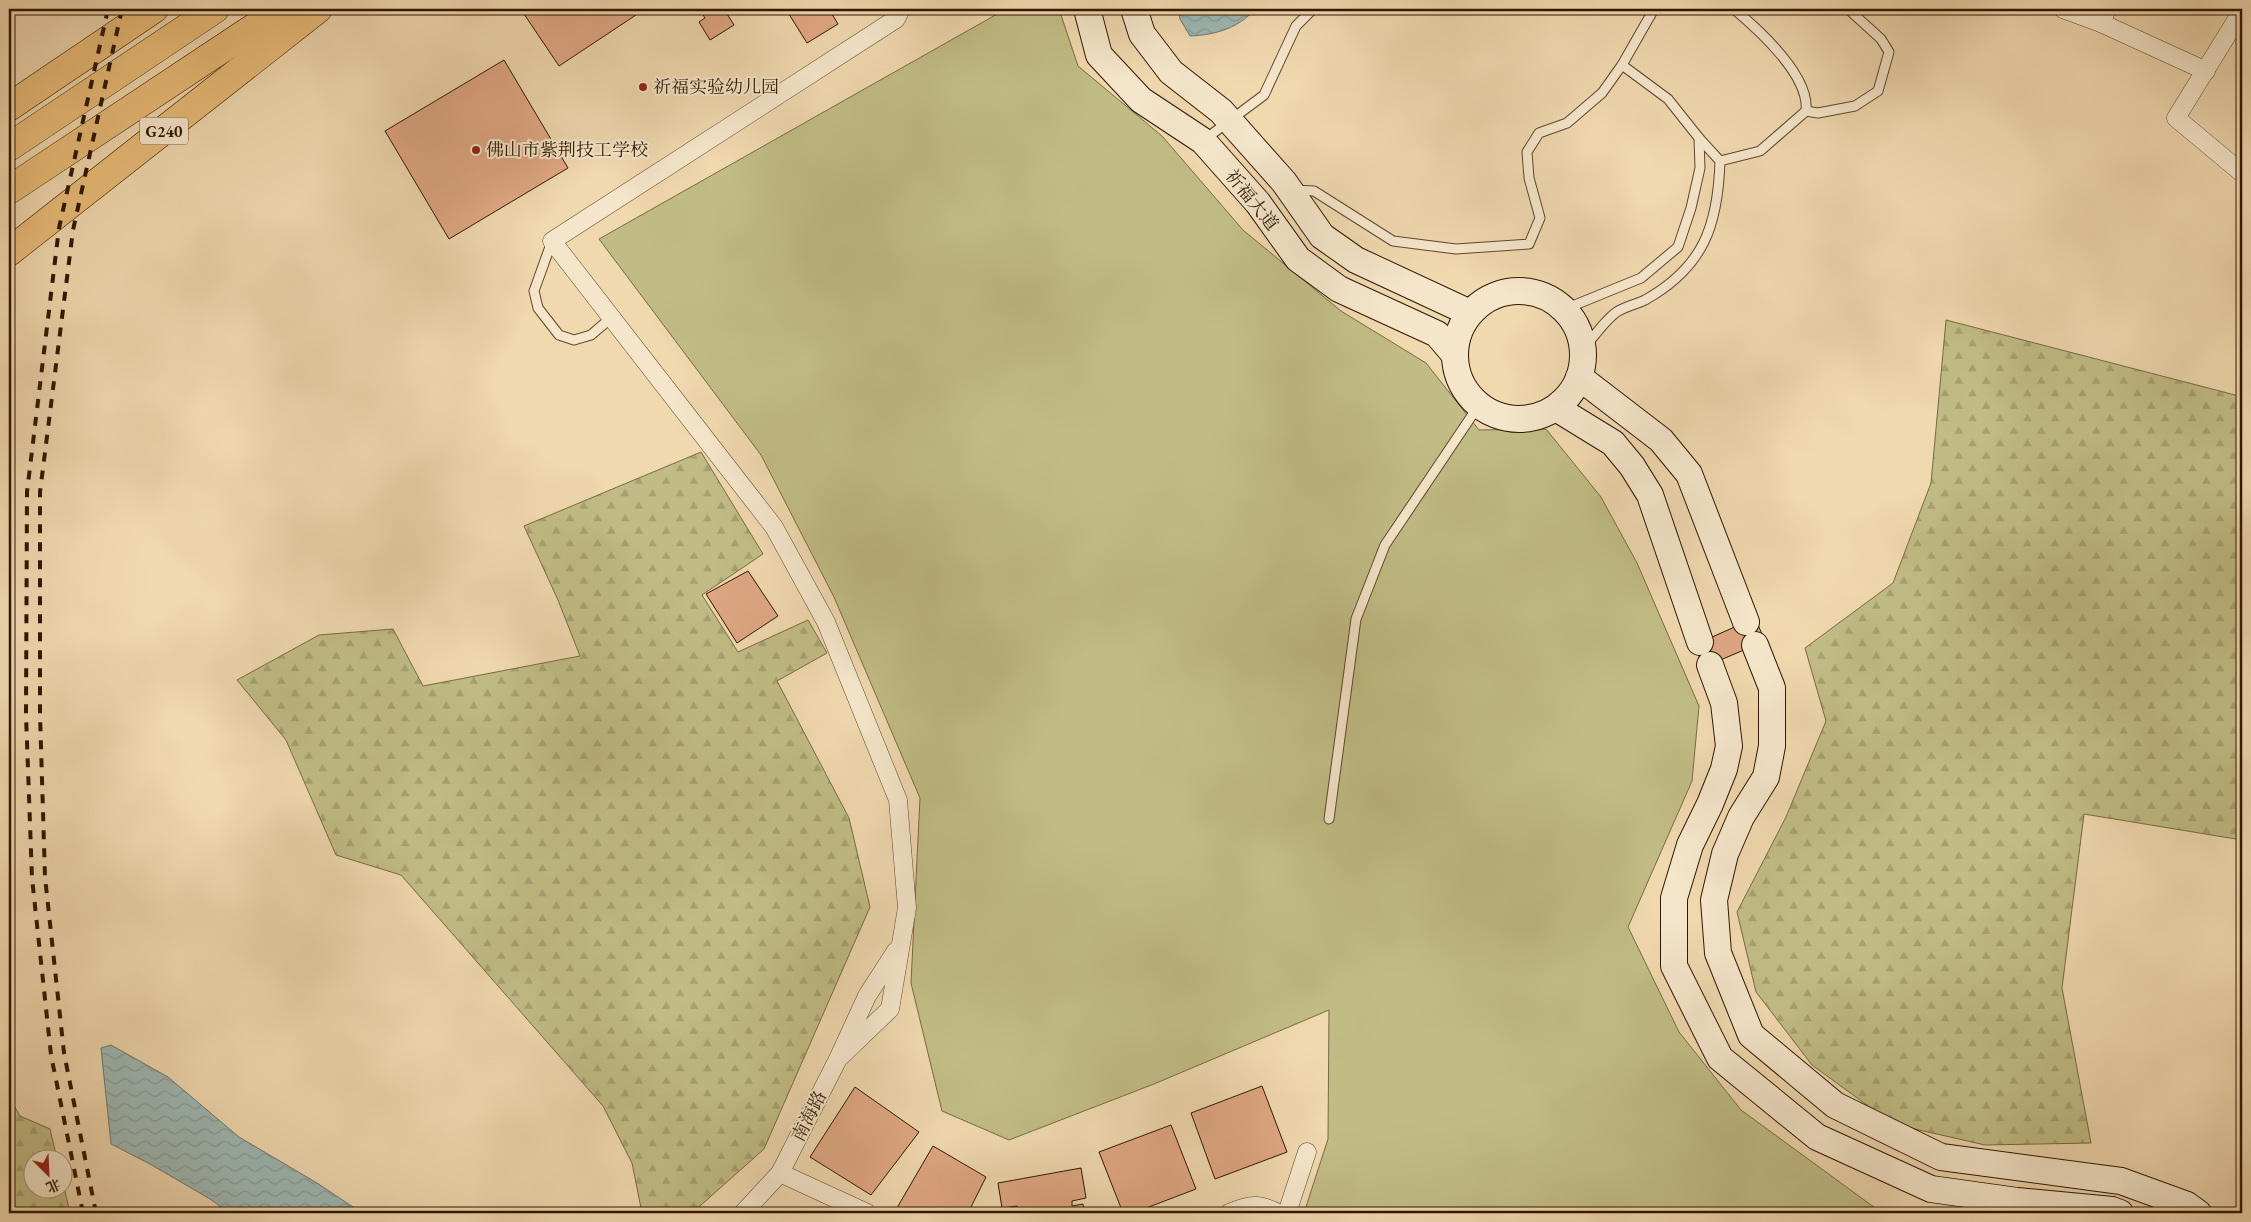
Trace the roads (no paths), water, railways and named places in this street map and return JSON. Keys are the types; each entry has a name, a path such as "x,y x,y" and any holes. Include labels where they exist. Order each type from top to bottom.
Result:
{"highway":[{"path":"9,107 154,9"},
{"path":"9,147 215,9"},
{"path":"9,190 282,9"},
{"name":"G240","path":"9,252 318,9"}],"street":[{"path":"838,1059 890,1009 907,908 898,800 826,622 774,527 552,241 896,19 901,9"},
{"name":"祈福大道","path":"1088,9 1099,55 1142,100 1203,141 1258,203 1298,259 1339,289 1437,334 1454,354"},
{"name":"祈福大道","path":"1134,9 1142,34 1171,72 1221,112 1290,190 1322,236 1356,260 1470,313"},
{"path":"2063,9 2104,16 2206,71"},
{"path":"2242,11 2176,118 2242,173"},
{"path":"1523,290 1545,296 1565,309 1578,327 1584,349 1582,371 1572,392 1556,408 1536,418 1506,419 1486,411 1468,396 1457,377 1454,354 1458,332 1470,313 1480,303 1500,293 1523,290"},
{"path":"1579,377 1661,440 1690,474 1772,688 1772,746 1766,777 1741,817 1725,854 1714,900 1718,953 1751,1035 1835,1105 1942,1157 2122,1181 2187,1205 2198,1213"},
{"path":"1556,408 1613,443 1632,466 1650,495 1724,703 1729,746 1724,769 1710,804 1690,845 1674,898 1674,966 1720,1058 1817,1137 1931,1189 2017,1201 2112,1210 2120,1213"},
{"name":"南海路","path":"743,1213 780,1173 838,1059 867,996 900,944"},
{"path":"1287,1213 1307,1152"},
{"path":"780,1173 867,1213"},
{"path":"1229,1213 1247,1206 1264,1206 1278,1213"}],"lane":[{"path":"1203,141 1264,95 1296,26 1313,9"},
{"path":"1290,190 1314,191 1394,241 1456,249 1529,244 1540,218 1529,178 1527,152 1539,133 1567,123 1602,93 1622,65 1654,9"},
{"path":"1720,161 1760,151 1806,111 1808,100 1800,82 1768,38 1734,9"},
{"path":"1806,111 1818,113 1855,106 1878,92 1889,52 1881,39 1848,9"},
{"path":"1584,349 1614,313 1645,300 1682,274 1704,244 1714,216 1719,189 1720,161 1698,138 1668,99 1622,65"},
{"path":"1565,309 1641,278 1678,247 1691,208 1700,168 1698,138"},
{"path":"552,241 534,291 538,308 559,335 574,340 591,335 612,318"},
{"path":"1329,819 1356,619 1385,545 1479,405"}],"water":[{"path":"1178,9 1255,9 1249,16 1234,26 1217,32 1190,36 1180,19"},
{"path":"111,1045 168,1077 239,1137 317,1183 362,1213 229,1213 210,1199 111,1144 101,1048"}],"railway":[{"path":"83,1213 51,1055 32,878 26,715 27,492 59,228 108,9"},
{"path":"96,1213 64,1053 45,877 40,714 40,492 73,230 122,9"}],"place":[{"name":"祈福实验幼儿园","path":"643,87"},
{"name":"佛山市紫荆技工学校","path":"476,150"}]}
